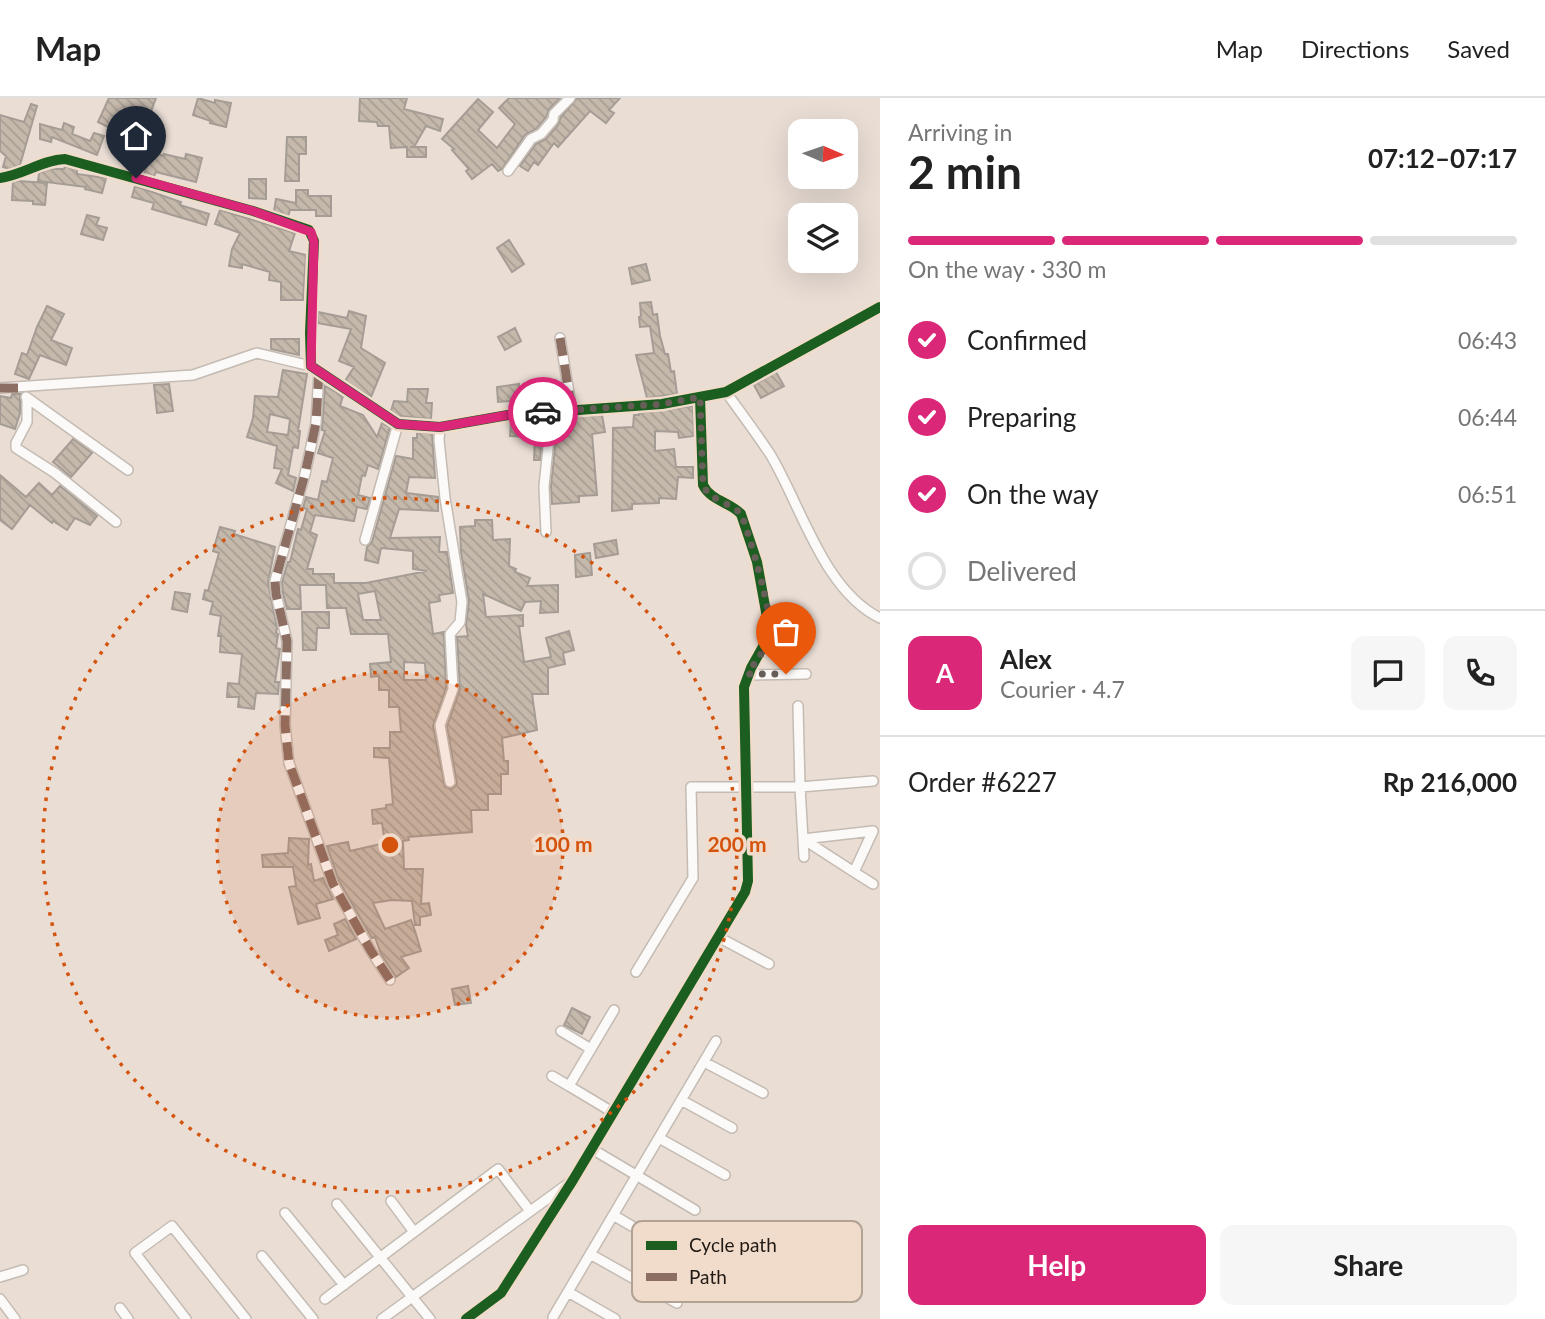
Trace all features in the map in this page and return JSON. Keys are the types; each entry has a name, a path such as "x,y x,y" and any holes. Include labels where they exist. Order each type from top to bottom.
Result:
{"street":[{"path":"508,171 531,139 541,134 553,120 554,114 570,98"},
{"path":"0,178 47,161 65,159 253,211 309,230 314,242 310,322 315,369 316,423 305,474 275,581 287,641 285,725 289,763 333,884 390,980"},
{"path":"0,388 193,375 257,353 315,369 398,424 440,427 508,415 662,404 726,392 880,306"},
{"path":"560,338 572,411"},
{"path":"18,388 27,398 128,470"},
{"path":"726,392 771,456 829,567 855,601 880,618"},
{"path":"466,1319 480,1315 501,1293 614,1113 720,938 747,887 743,700 748,674 767,643 770,630 757,562 741,514 737,509 710,495 703,485 700,397"},
{"path":"27,398 27,422 16,443 17,450 55,473 116,522"},
{"path":"546,532 544,486 551,411"},
{"path":"365,540 398,424"},
{"path":"440,427 445,498 462,603 460,622 450,634 453,689 440,724 450,782"},
{"path":"748,674 806,674"},
{"path":"798,706 804,857"},
{"path":"636,972 693,878 691,787 800,787 873,781"},
{"path":"803,839 873,831 854,872"},
{"path":"803,839 873,884"},
{"path":"720,938 769,964"},
{"path":"569,1086 614,1010"},
{"path":"561,1031 591,1049"},
{"path":"553,1317 716,1041"},
{"path":"704,1062 763,1093"},
{"path":"552,1076 614,1113"},
{"path":"681,1100 732,1128"},
{"path":"659,1138 725,1175"},
{"path":"592,1149 695,1210"},
{"path":"326,1299 498,1169 530,1211"},
{"path":"382,1319 573,1180"},
{"path":"391,1201 414,1232"},
{"path":"337,1204 430,1319"},
{"path":"285,1213 344,1285"},
{"path":"613,1215 632,1226"},
{"path":"186,1319 135,1253 172,1226 246,1319"},
{"path":"590,1254 632,1278"},
{"path":"262,1256 313,1319"},
{"path":"0,1277 23,1270"},
{"path":"568,1292 615,1319"},
{"path":"0,1299 15,1319"},
{"path":"120,1308 128,1319"}],"building":[{"path":"109,98 156,98 140,147 164,156 185,159 186,154 202,158 196,182 156,172 154,176 144,174 149,160 115,144 120,133 98,122"},
{"path":"198,98 215,103 215,100 231,103 226,127 193,115"},
{"path":"360,98 407,98 404,109 443,119 440,131 426,126 414,147 426,147 426,157 407,157 407,147 391,148 389,126 359,121"},
{"path":"509,98 560,98 537,128 525,135 502,169 498,171 492,164 472,179 466,171 469,169 452,150 454,149 442,139 478,99 493,112 478,130 497,148 515,124 499,108"},
{"path":"577,98 620,98 609,110 614,113 606,123 590,111 558,147 554,143 538,165 534,162 528,171 520,166 536,144 546,139 558,125 561,117"},
{"path":"31,104 37,106 20,165 10,169 3,167 6,156 0,151 0,115 24,122"},
{"path":"64,123 74,127 72,134 90,141 94,133 104,136 97,155 52,137 51,142 40,139 40,124 62,130"},
{"path":"287,137 306,137 306,154 299,154 299,181 285,181"},
{"path":"65,166 77,170 77,174 106,178 102,193 85,189 86,187 38,181 39,173 50,169 64,169"},
{"path":"249,179 266,179 266,199 249,198"},
{"path":"13,182 47,183 45,205 33,204 33,201 12,200"},
{"path":"135,186 209,214 206,225 152,209 154,203 132,197"},
{"path":"296,190 308,190 308,196 331,196 331,216 316,216 316,210 290,210 288,216 274,211 276,199 296,203"},
{"path":"220,210 295,233 289,251 306,255 303,300 281,300 281,282 269,280 270,272 242,264 242,268 229,266 232,249 240,233 215,224"},
{"path":"87,215 99,218 96,225 107,228 103,240 81,234"},
{"path":"509,240 524,264 512,272 497,248"},
{"path":"646,264 650,280 632,284 629,268"},
{"path":"651,302 653,315 657,314 660,336 665,354 668,354 671,372 674,371 677,394 647,398 636,355 654,353 650,326 640,327 639,317 640,303"},
{"path":"47,306 64,314 51,340 72,348 66,365 40,355 29,379 15,374 22,353 27,355"},
{"path":"349,311 366,316 361,348 385,363 371,397 345,381 354,367 339,361 351,329 317,323 318,312 347,318"},
{"path":"515,328 521,341 505,350 498,337"},
{"path":"271,339 299,339 299,355 271,349"},
{"path":"283,370 307,374 298,448 293,447 288,475 296,478 293,491 276,483 282,469 274,468 277,446 247,437 253,418 255,396 278,397","holes":["270,414 290,419 288,435 267,432"]},
{"path":"776,372 784,386 761,398 754,385"},
{"path":"169,384 173,411 157,413 154,385"},
{"path":"519,384 520,400 498,402 497,387"},
{"path":"325,386 343,396 340,406 363,415 377,437 382,423 390,427 378,469 368,465 365,476 362,475 358,495 370,498 367,509 357,507 354,521 315,515 310,532 317,535 307,569 313,569 313,574 334,574 334,583 366,583 427,571 413,569 413,551 381,548 378,563 365,560 396,456 413,459 413,438 417,438 417,432 432,433 435,478 409,477 406,493 438,497 438,511 399,509 390,538 440,537 439,552 447,552 453,593 439,595 440,601 429,603 433,634 444,632 446,688 433,726 445,787 452,789 457,784 447,726 460,689 457,637 468,636 466,625 469,601 460,527 475,526 475,520 492,520 493,540 510,539 509,566 516,569 515,572 530,578 527,586 558,585 558,612 540,613 541,601 525,602 521,611 483,594 486,617 523,615 523,626 519,626 524,662 551,657 546,638 569,631 574,650 563,653 565,664 548,668 548,694 532,694 537,730 502,738 504,761 508,761 508,774 501,774 501,794 488,794 488,810 471,810 472,832 408,837 409,840 403,841 404,869 423,869 421,904 429,903 431,915 420,917 420,925 415,925 412,901 373,903 385,929 411,920 415,931 421,951 401,957 409,968 396,977 381,954 375,937 372,938 339,881 327,846 348,842 350,851 385,843 382,823 373,824 372,810 393,804 389,758 374,757 374,748 390,748 390,732 401,732 399,707 389,707 389,690 379,690 379,676 371,677 370,664 391,662 388,634 351,634 346,608 327,608 326,585 300,585 301,609 287,609 283,593 282,582 307,509 303,508 306,497 318,500 322,481 327,482 333,458 318,453 325,431 322,430","holes":["375,591 381,620 363,620 358,594","404,662 425,663 426,680 404,680"]},
{"path":"408,389 428,389 426,403 432,403 431,419 399,416 391,411 394,401 407,402"},
{"path":"12,394 20,394 20,413 15,429 0,424 0,396 11,398"},
{"path":"693,406 694,436 679,438 678,432 655,431 655,451 674,449 676,467 693,467 693,478 678,477 676,499 659,498 659,503 632,504 632,509 612,511 613,428 633,427 634,415 639,413"},
{"path":"602,415 605,432 592,434 597,495 579,496 579,502 552,504 551,486 558,418"},
{"path":"544,419 540,460 534,460 535,437 510,436 511,422"},
{"path":"73,439 92,453 71,477 53,462"},
{"path":"0,475 26,497 39,483 52,495 60,486 97,516 90,525 75,518 67,530 53,521 52,523 30,505 12,529 0,520"},
{"path":"220,527 275,547 268,582 278,634 276,648 280,649 275,682 279,682 278,694 256,693 254,709 238,707 239,697 227,697 228,683 239,684 242,654 220,652 221,636 218,636 221,616 210,614 213,602 203,599 219,553 213,551"},
{"path":"616,540 618,554 596,558 594,544"},
{"path":"590,553 592,575 576,577 575,555"},
{"path":"175,592 190,594 187,612 172,609"},
{"path":"302,612 329,612 329,628 317,628 316,650 303,650"},
{"path":"289,838 309,839 308,865 311,864 314,881 323,878 333,899 316,904 320,918 298,924 289,887 296,886 293,867 263,867 262,855 288,853"},
{"path":"345,919 356,939 329,951 325,940 338,935 334,924"},
{"path":"468,986 471,1003 455,1005 452,989"},
{"path":"572,1008 590,1017 582,1034 564,1025"}],"marked path":[{"path":"560,338 572,411"},
{"path":"319,371 316,423 305,474 275,581 287,641 285,725 289,763 333,884 390,980"},
{"path":"0,388 18,388"}],"cycle path":[{"path":"0,178 65,159 253,211 309,230 314,241 311,366 398,424 440,427 508,415 662,404 726,392 880,307"},
{"path":"466,1319 501,1293 573,1180 745,892 748,881 744,687 770,634 757,562 741,514 711,495 703,485 700,397"}],"way so far":[{"path":"543,412 662,404 700,397 703,485 710,495 737,509 745,522 757,562 770,630 767,643 748,674 786,674"}],"route":[{"path":"136,178 253,211 311,232 314,242 310,310 311,366 398,424 440,427 543,412"}]}
